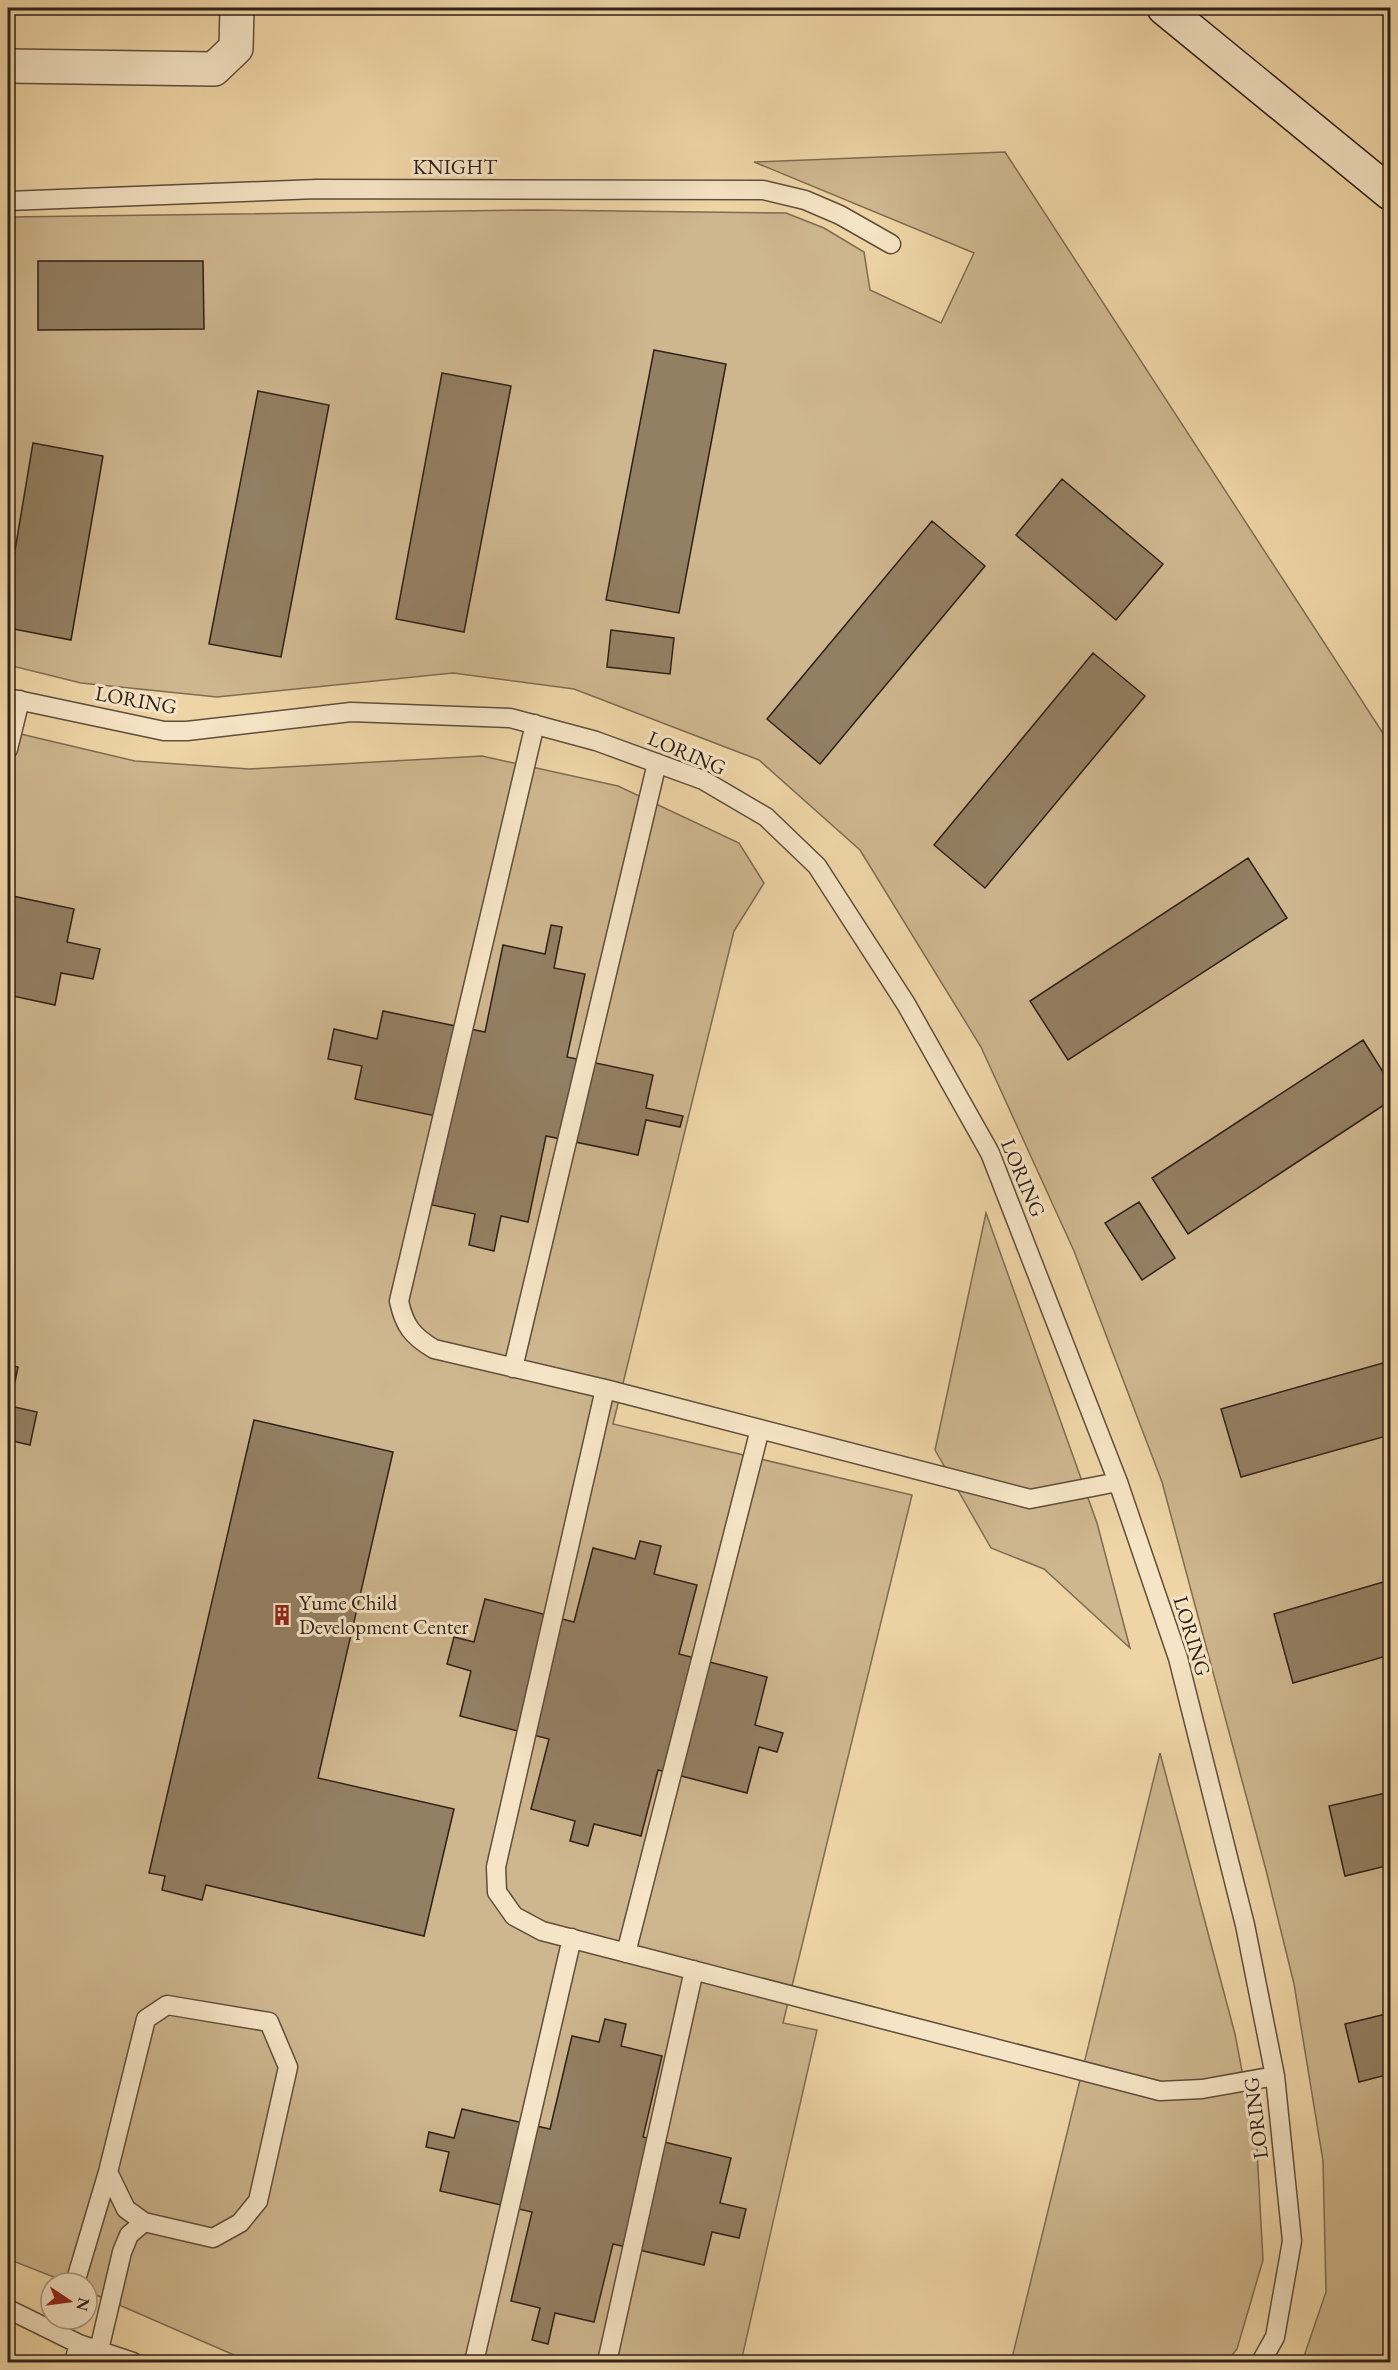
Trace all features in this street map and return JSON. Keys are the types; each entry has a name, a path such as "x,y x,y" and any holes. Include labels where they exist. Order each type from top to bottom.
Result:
{"main road":[{"path":"8,66 214,69 236,48 237,8"},
{"path":"1164,8 1390,193"}],"lane":[{"name":"KNIGHT","path":"8,201 317,189 763,190 805,200 840,215 891,244"},
{"name":"LORING","path":"14,699 164,730 187,731 351,712 510,718 596,741 703,780 766,817 817,866 906,1004 990,1153 1118,1482 1178,1658 1245,1925 1275,2076 1292,2241 1275,2337 1261,2362"},
{"path":"8,749 14,699"},
{"path":"535,724 399,1301 403,1320 418,1340 434,1349 606,1389 1030,1499 1118,1482"},
{"path":"513,1368 657,764"},
{"path":"606,1389 496,1867 497,1892 514,1916 542,1931 1160,2091 1202,2089 1275,2076"},
{"path":"626,1953 760,1429"},
{"path":"474,2362 572,1938"},
{"path":"608,2362 694,1970"},
{"path":"79,2271 108,2172 146,2019 167,2005 269,2022 288,2067 258,2201 240,2223 213,2238 144,2222 126,2209 108,2172"},
{"path":"99,2350 122,2252 129,2235 144,2222"},
{"path":"8,2309 39,2319"},
{"path":"67,2331 79,2344 133,2362"},
{"path":"74,2362 79,2344"}],"shaded area":[{"path":"1005,152 1390,744 1390,2362 1302,2362 1326,2292 1323,2161 1294,1984 1266,1870 1162,1482 1074,1251 981,1047 860,850 759,760 574,689 453,673 217,697 81,683 8,665 8,217 536,210 786,213 824,228 864,252 870,290 941,323 974,253 754,162"},
{"path":"8,731 135,761 249,769 482,756 618,786 739,843 764,883 734,931 613,1424 912,1495 783,2023 817,2030 741,2362 250,2362 99,2296 99,2271 39,2271 8,2259"},
{"path":"986,1213 1097,1523 1130,1648 1044,1569 991,1548 935,1450"},
{"path":"1160,1753 1235,2034 1257,2150 1263,2260 1237,2349 1227,2362 1011,2362"}],"building":[{"path":"38,261 203,261 204,329 38,330"},
{"path":"654,350 726,364 679,613 606,600"},
{"path":"442,373 511,386 464,632 396,619"},
{"path":"258,391 329,405 281,657 209,644"},
{"path":"33,443 103,456 71,640 8,628 8,592"},
{"path":"1062,479 1163,564 1116,620 1016,535"},
{"path":"932,521 985,566 820,764 767,719"},
{"path":"611,630 674,638 670,674 607,667"},
{"path":"1093,653 1145,696 985,888 934,845"},
{"path":"1248,858 1287,918 1068,1060 1030,1001"},
{"path":"8,895 74,909 67,942 100,949 93,979 61,973 55,1005 8,995"},
{"path":"551,925 562,927 554,968 585,974 567,1057 653,1075 646,1108 683,1116 680,1127 646,1120 638,1155 546,1136 528,1222 501,1216 494,1251 469,1245 475,1214 432,1205 450,1119 355,1099 362,1066 328,1059 334,1029 377,1039 383,1011 485,1032 503,945 545,954"},
{"path":"1363,1040 1390,1083 1390,1101 1188,1234 1152,1178"},
{"path":"1139,1202 1175,1258 1142,1280 1105,1223"},
{"path":"1390,1361 1390,1435 1241,1477 1221,1409"},
{"path":"8,1365 18,1367 10,1406 37,1412 30,1445 8,1440"},
{"name":"Yume Child Development Center","path":"254,1420 393,1452 318,1778 454,1809 424,1936 206,1885 202,1900 162,1890 165,1876 149,1873"},
{"path":"640,1541 661,1546 654,1574 697,1585 679,1654 767,1677 755,1725 783,1733 777,1752 759,1747 747,1793 658,1770 641,1836 594,1824 588,1846 570,1841 575,1821 531,1809 549,1739 460,1716 471,1671 447,1664 454,1637 474,1642 485,1599 574,1622 593,1548 635,1559"},
{"path":"1390,1580 1390,1655 1293,1683 1274,1614"},
{"path":"1390,1792 1390,1865 1345,1876 1329,1806"},
{"path":"1386,2014 1390,2031 1390,2074 1359,2082 1345,2024"},
{"path":"605,2019 626,2024 621,2046 662,2056 643,2137 731,2158 720,2203 746,2209 739,2238 712,2232 704,2265 613,2244 594,2322 555,2313 548,2344 532,2340 540,2308 511,2301 532,2212 440,2191 449,2152 426,2147 429,2132 454,2138 462,2109 550,2129 572,2036 599,2042"}],"place":[{"name":"Yume Child Development Center","path":"282,1615"}]}
